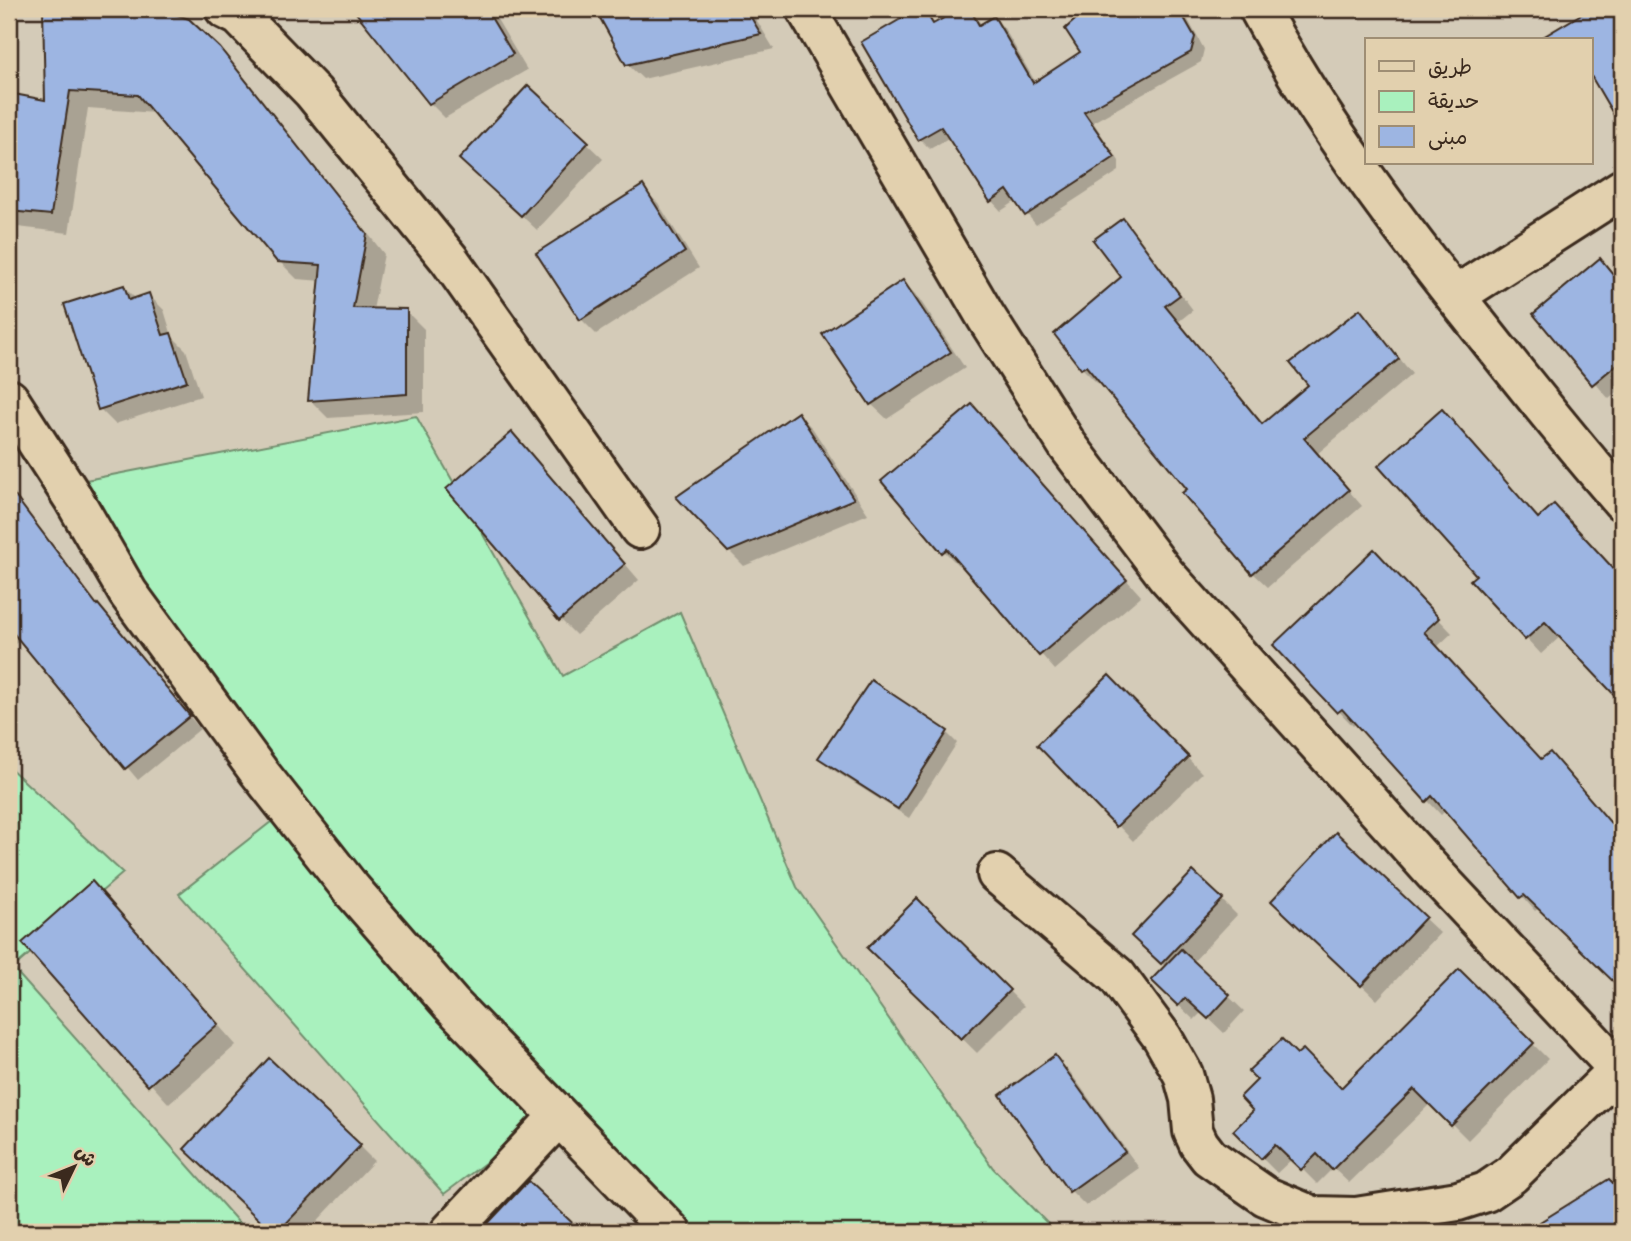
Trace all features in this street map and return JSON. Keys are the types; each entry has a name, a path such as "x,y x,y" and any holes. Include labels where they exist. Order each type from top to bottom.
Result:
{"street":[{"path":"225,9 239,16 313,92 449,259 640,529"},
{"path":"806,9 986,317 1068,446 1166,575 1434,873 1621,1071 1511,1175 1486,1192 1458,1201 1356,1217 1312,1216 1265,1196 1209,1157 1193,1131 1190,1098 1183,1074 1162,1037 1117,976 997,874"},
{"path":"1259,9 1348,153 1396,222 1622,501"},
{"path":"1455,296 1622,189"},
{"path":"9,399 73,498 128,593 259,772 352,890 451,1004 671,1232"},
{"path":"450,1232 558,1117"}],"green space":[{"path":"416,416 563,676 680,612 797,887 993,1168 1056,1232 685,1232 564,1103 444,1194 179,894 281,814 55,486"},
{"path":"9,767 123,873 13,968 247,1232 9,1232"}],"building":[{"path":"43,9 160,9 189,19 220,48 367,234 353,308 407,309 407,394 308,401 321,265 277,262 138,95 70,91 51,215 9,211 9,93 45,100"},
{"path":"353,9 486,9 513,54 429,104"},
{"path":"595,9 746,9 761,34 626,65"},
{"path":"918,9 924,9 933,24 960,9 970,9 979,25 994,16 1033,83 1080,52 1065,29 1087,9 1179,9 1195,37 1191,52 1084,112 1115,157 1025,216 1007,190 990,202 941,127 918,140 861,42"},
{"path":"1590,9 1622,9 1622,129 1592,78 1592,38 1541,38"},
{"path":"528,85 589,142 521,216 459,159"},
{"path":"643,185 685,252 580,320 536,253"},
{"path":"1123,218 1180,295 1165,306 1262,424 1308,385 1290,363 1360,309 1399,359 1304,438 1349,490 1252,574 1182,493 1187,489 1086,366 1081,369 1054,334 1121,277 1093,240"},
{"path":"1600,258 1622,285 1622,360 1592,385 1533,314"},
{"path":"903,280 951,352 870,405 822,334"},
{"path":"124,285 129,300 149,293 163,335 171,333 187,381 98,410 64,304"},
{"path":"972,404 1127,580 1039,656 947,549 942,553 881,481"},
{"path":"1442,409 1538,518 1554,504 1622,578 1622,703 1545,622 1525,640 1470,580 1476,575 1378,466"},
{"path":"798,412 854,499 728,552 676,497"},
{"path":"512,432 625,564 559,621 446,489"},
{"path":"9,488 97,605 190,716 125,769 9,628"},
{"path":"1374,549 1439,618 1424,632 1541,759 1550,752 1622,836 1622,990 1524,895 1520,898 1432,796 1426,802 1342,709 1337,713 1273,645"},
{"path":"1109,675 1189,757 1116,827 1037,745"},
{"path":"871,680 948,731 898,809 818,758"},
{"path":"1336,832 1426,917 1361,986 1271,901"},
{"path":"1193,871 1223,899 1161,964 1131,936"},
{"path":"92,881 218,1024 148,1086 22,943"},
{"path":"917,898 1010,990 961,1039 867,948"},
{"path":"1181,949 1230,995 1208,1019 1185,998 1178,1006 1151,980"},
{"path":"1459,969 1534,1043 1451,1126 1414,1089 1332,1170 1317,1154 1301,1170 1275,1145 1261,1159 1233,1131 1253,1111 1240,1097 1257,1080 1248,1071 1282,1039 1297,1054 1303,1049 1341,1088"},
{"path":"1055,1055 1125,1152 1069,1192 1000,1095"},
{"path":"269,1058 361,1145 278,1232 272,1232 184,1149"},
{"path":"1609,1179 1622,1192 1622,1232 1524,1232"},
{"path":"528,1181 582,1232 480,1232"}]}
